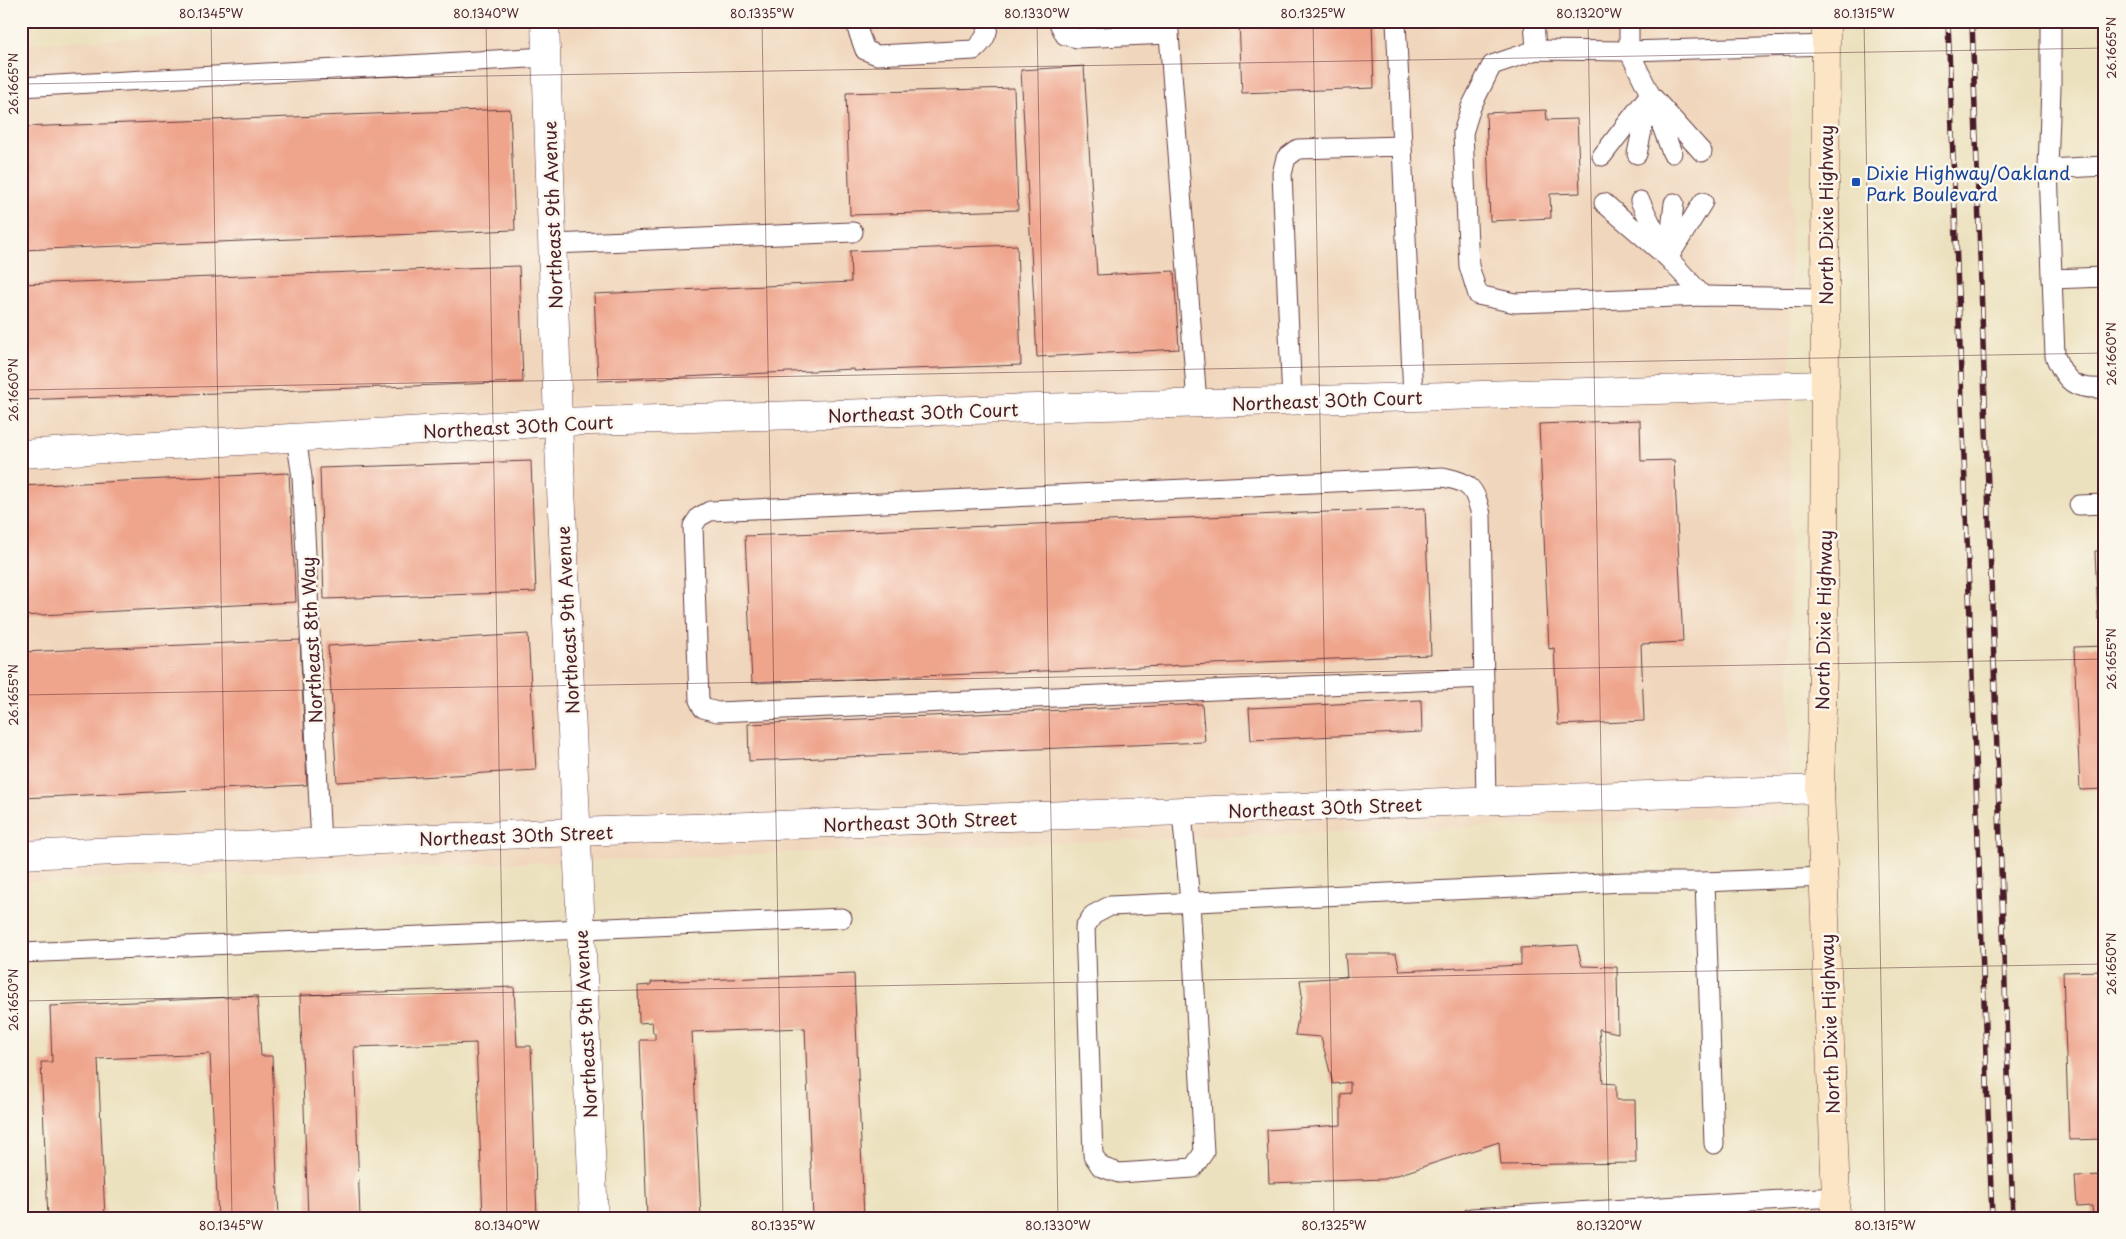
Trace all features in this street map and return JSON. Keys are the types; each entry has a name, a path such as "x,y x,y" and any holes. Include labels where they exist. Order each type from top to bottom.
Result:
{"main road":[{"name":"North Dixie Highway","path":"1826,33 1824,617 1820,789 1835,1208"}],"street":[{"name":"Northeast 9th Avenue","path":"545,21 558,422 594,1218"},
{"name":"Northeast 30th Court","path":"21,454 558,422 1825,385"},
{"name":"Northeast 30th Street","path":"21,855 576,832 1820,789"}],"lane":[{"path":"858,21 858,31 865,50 877,55 974,50 983,42 988,29 988,21"},
{"path":"1058,21 1065,35 1077,38 1169,28 1197,404"},
{"path":"1396,21 1413,397"},
{"path":"1534,21 1536,50"},
{"path":"1629,21 1629,51 1650,94 1672,153"},
{"path":"2051,21 2052,88 2048,169 2054,356 2061,373 2074,385 2090,389 2105,388"},
{"path":"1825,298 1704,296 1515,303 1478,295 1469,266 1463,133 1471,107 1492,66 1536,50 1629,51 1826,33"},
{"path":"21,87 547,57"},
{"path":"1650,94 1702,152"},
{"path":"1636,154 1650,94"},
{"path":"1602,156 1650,94"},
{"path":"1292,401 1282,174 1286,158 1298,150 1402,146"},
{"path":"2048,169 2105,166"},
{"path":"1640,201 1668,258"},
{"path":"1668,258 1703,202"},
{"path":"1604,203 1668,258 1704,296"},
{"path":"1668,258 1674,203"},
{"path":"553,244 853,232"},
{"path":"2052,279 2105,277"},
{"name":"Northeast 8th Way","path":"296,438 302,476 322,843"},
{"path":"1484,678 717,712 703,708 699,700 693,526 699,517 710,511 1443,477 1460,480 1472,488 1477,496 1481,515 1484,678 1486,802"},
{"path":"2079,505 2105,504"},
{"path":"1182,812 1190,902 1204,1152 1193,1168 1119,1173 1102,1167 1093,1155 1085,927 1093,915 1110,906 1190,902 1625,882 1706,882 1823,878"},
{"path":"1706,882 1714,1144"},
{"path":"21,953 842,918"},
{"path":"1472,1218 1835,1208"}],"shaded area":[{"path":"444,21 1791,21 1789,815 21,882 21,44"}],"building":[{"path":"1239,21 1372,21 1374,88 1242,93"},
{"path":"2105,25 2105,84 2103,84 2101,26"},
{"path":"1084,66 1097,275 1174,271 1179,349 1037,357 1021,70"},
{"path":"1014,88 1018,210 850,215 846,93"},
{"path":"510,109 515,230 21,250 21,127"},
{"path":"1546,110 1547,120 1577,119 1580,193 1550,194 1551,218 1490,221 1486,113"},
{"path":"1017,245 1021,365 854,371 854,369 598,381 594,294 851,282 850,251"},
{"path":"519,266 523,382 21,400 21,284"},
{"path":"1640,420 1641,461 1674,460 1683,642 1641,644 1644,721 1558,725 1554,648 1549,649 1539,424"},
{"path":"531,461 536,592 324,599 320,468"},
{"path":"289,473 296,602 21,616 21,486"},
{"path":"1425,508 1431,655 752,683 745,536"},
{"path":"2095,551 2105,551 2105,619 2098,619"},
{"path":"528,634 536,770 337,782 328,646"},
{"path":"300,640 307,785 21,798 21,652"},
{"path":"2105,646 2105,789 2080,790 2074,647"},
{"path":"1421,700 1422,732 1251,740 1249,708"},
{"path":"1202,704 1205,742 749,761 748,724"},
{"path":"1577,945 1582,966 1617,967 1618,1033 1599,1029 1603,1083 1616,1084 1616,1100 1635,1100 1636,1163 1501,1165 1499,1142 1385,1179 1269,1183 1267,1130 1341,1125 1341,1094 1350,1093 1350,1082 1333,1084 1321,1037 1295,1035 1302,995 1300,980 1347,977 1345,954 1396,954 1400,971 1521,965 1521,948"},
{"path":"2105,971 2105,1139 2069,1140 2063,972"},
{"path":"854,974 864,1218 813,1218 805,1028 692,1032 701,1218 647,1218 640,1040 655,1040 655,1033 653,1033 652,1022 639,1023 638,986 651,985 651,982"},
{"path":"514,987 517,1046 531,1046 537,1218 483,1218 476,1043 354,1047 360,1218 308,1218 300,995"},
{"path":"257,996 261,1056 272,1056 279,1218 218,1218 210,1054 98,1059 105,1218 48,1218 41,1062 52,1062 50,1006"},
{"path":"2105,1175 2105,1218 2093,1218 2092,1206 2077,1207 2075,1176"}],"railway":[{"path":"1948,21 1992,1218"},
{"path":"1972,21 2013,1218"}],"place":[{"name":"Dixie Highway/Oakland Park Boulevard","path":"1856,182"}]}
